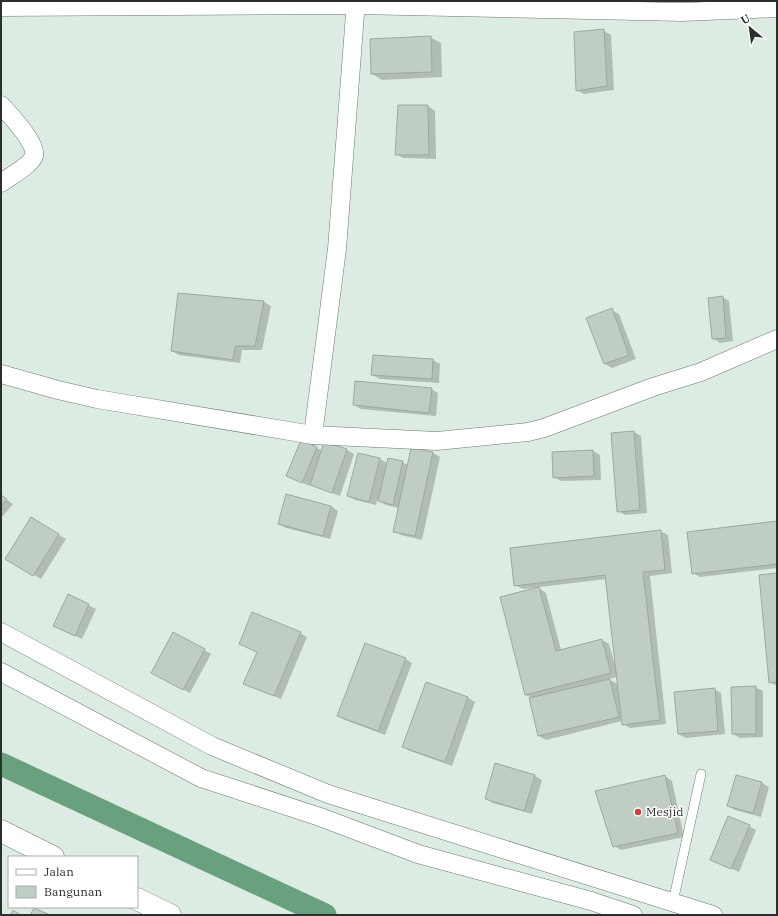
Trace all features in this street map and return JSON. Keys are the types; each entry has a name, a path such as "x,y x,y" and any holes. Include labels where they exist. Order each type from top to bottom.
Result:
{"highway":[{"path":"1,831 51,856"},
{"path":"138,900 163,913"}],"street":[{"path":"1,7 356,3 684,12 777,8"},
{"path":"314,435 337,249 356,3"},
{"path":"1,105 33,145 34,156 29,163 1,183"},
{"path":"1,374 97,399 314,435 438,442 528,432 544,428 653,387 701,372 777,339"},
{"path":"1,632 212,746 328,794 679,907 713,915"},
{"path":"1,672 201,778 320,817 418,854 591,901 633,915"},
{"path":"320,817 328,794"}],"lane":[{"path":"679,907 701,774"}],"building":[{"path":"604,29 607,86 576,91 574,32"},
{"path":"431,36 432,72 371,74 370,39"},
{"path":"398,105 428,105 429,155 395,155"},
{"path":"178,293 264,301 255,346 235,346 233,360 171,351"},
{"path":"723,296 726,338 712,339 708,298"},
{"path":"612,308 629,355 604,364 586,318"},
{"path":"373,355 433,359 432,379 371,375"},
{"path":"355,381 432,388 429,413 353,405"},
{"path":"634,431 640,510 617,512 611,433"},
{"path":"301,440 317,447 302,483 286,476"},
{"path":"324,442 347,449 332,493 310,485"},
{"path":"411,448 433,452 415,536 393,532"},
{"path":"593,450 594,476 553,478 552,452"},
{"path":"358,453 380,458 369,502 347,496"},
{"path":"388,458 403,461 393,505 378,501"},
{"path":"286,494 331,506 323,536 278,524"},
{"path":"1,495 7,499 1,506"},
{"path":"31,517 59,534 33,576 5,559"},
{"path":"777,521 777,564 692,574 687,532"},
{"path":"661,530 665,570 643,572 660,720 622,725 605,575 514,586 510,548"},
{"path":"777,573 777,682 769,683 759,575"},
{"path":"539,587 556,651 602,639 611,673 525,695 500,597"},
{"path":"68,594 89,604 75,636 53,626"},
{"path":"252,612 301,632 274,696 243,684 257,652 239,644"},
{"path":"173,632 205,649 183,690 151,673"},
{"path":"365,643 406,658 378,731 337,716"},
{"path":"610,679 619,717 538,736 529,698"},
{"path":"426,682 468,697 445,762 402,747"},
{"path":"756,686 756,734 732,734 731,687"},
{"path":"715,688 718,731 678,734 674,692"},
{"path":"495,763 535,775 524,811 485,799"},
{"name":"Mesjid","path":"665,775 678,833 613,847 595,791"},
{"path":"736,775 762,782 753,813 727,806"},
{"path":"728,816 750,825 731,869 710,860"},
{"path":"34,908 48,914 30,915"},
{"path":"13,910 21,915 10,915"}],"waterway":[{"path":"1,764 325,915"}],"place":[{"name":"Mesjid","path":"638,812"}]}
